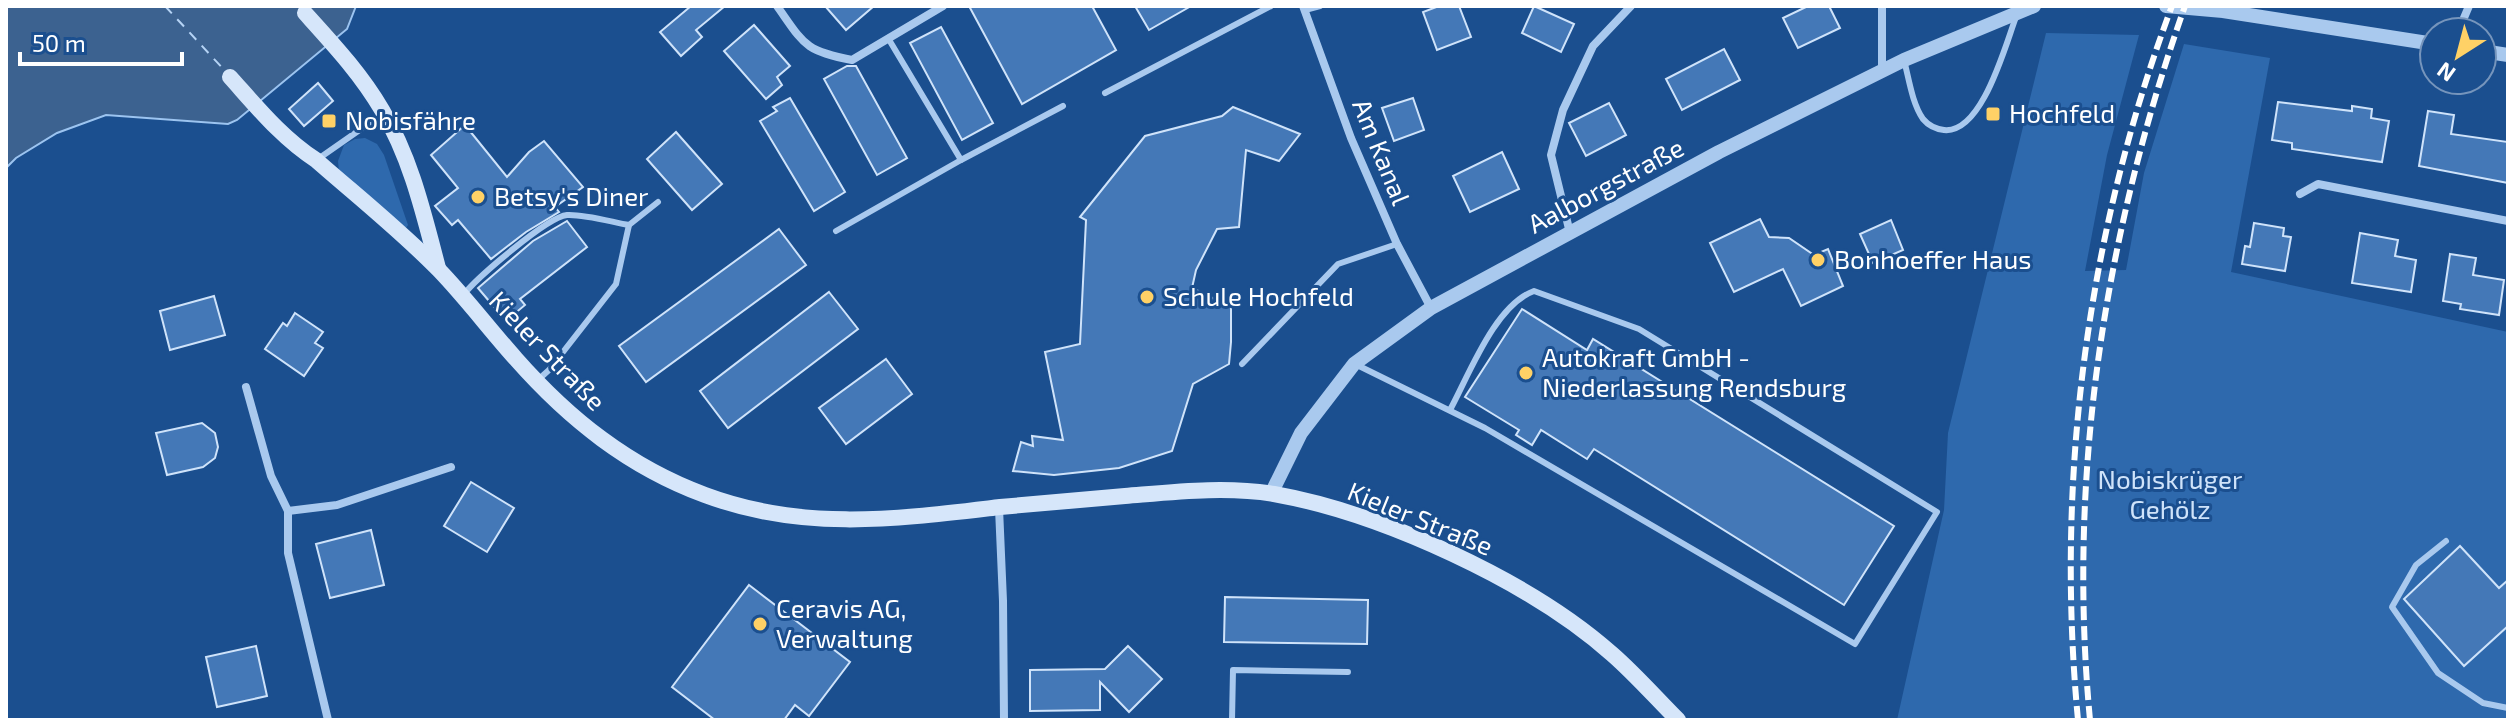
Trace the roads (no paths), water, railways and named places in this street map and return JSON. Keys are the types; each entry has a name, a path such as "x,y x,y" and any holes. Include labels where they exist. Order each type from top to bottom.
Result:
{"main road":[{"name":"Kieler Straße","path":"305,13 345,58 384,113 418,190 438,270"},
{"name":"Kieler Straße","path":"230,77 296,147 316,160 438,270 536,381 581,424 654,474 705,496 753,510 816,518 874,520 932,517 1200,490 1271,494 1343,510 1470,562 1571,621 1610,653 1678,720"}],"street":[{"path":"777,6 804,45 821,54 852,60 943,6"},
{"path":"1570,234 1551,155 1563,110 1593,46 1631,6"},
{"path":"1882,6 1882,71"},
{"name":"Aalborgstraße","path":"1271,494 1301,433 1354,364 1431,308 1719,152 1904,60 2034,6"},
{"path":"2166,6 2223,11 2418,41"},
{"name":"Am Kanal","path":"1304,8 1351,138 1397,244 1431,308"},
{"path":"2300,194 2318,184 2508,221"},
{"path":"246,387 271,476 288,511 288,553 328,720"},
{"path":"288,511 337,505 451,467"},
{"path":"999,508 1004,720"}],"lane":[{"path":"1105,93 1271,6"},
{"path":"1304,8 1320,6"},
{"path":"1904,60 1924,120 1933,127 1957,130 1979,107 2019,10"},
{"path":"888,38 961,160"},
{"path":"836,231 1063,106"},
{"path":"316,160 384,113"},
{"path":"536,381 549,370 616,284 629,225 658,202"},
{"path":"462,297 474,281 546,224 566,215 629,225"},
{"path":"1242,364 1338,264 1397,244"},
{"path":"1354,364 1485,428 1855,644 1937,512 1639,329 1534,291 1520,296 1506,310 1450,410"},
{"path":"2446,541 2416,565 2392,607 2438,673 2483,703 2508,708"},
{"path":"1232,720 1233,670 1348,672"}],"railway":[{"path":"2078,720 2072,630 2071,539 2075,448 2084,358 2118,179 2172,6"},
{"path":"2090,720 2084,629 2084,538 2098,358 2113,268 2133,180 2185,6"}],"place":[{"name":"Hochfeld","path":"1993,114"},
{"name":"Nobisfähre","path":"329,121"},
{"name":"Betsy's Diner","path":"478,197"},
{"name":"Bonhoeffer Haus","path":"1818,260"},
{"name":"Schule Hochfeld","path":"1147,297"},
{"name":"Autokraft GmbH - Niederlassung Rendsburg","path":"1526,373"},
{"name":"Ceravis AG, Verwaltung","path":"760,624"}],"park label":[{"name":"Nobiskrüger Gehölz","path":"2170,495"}]}
